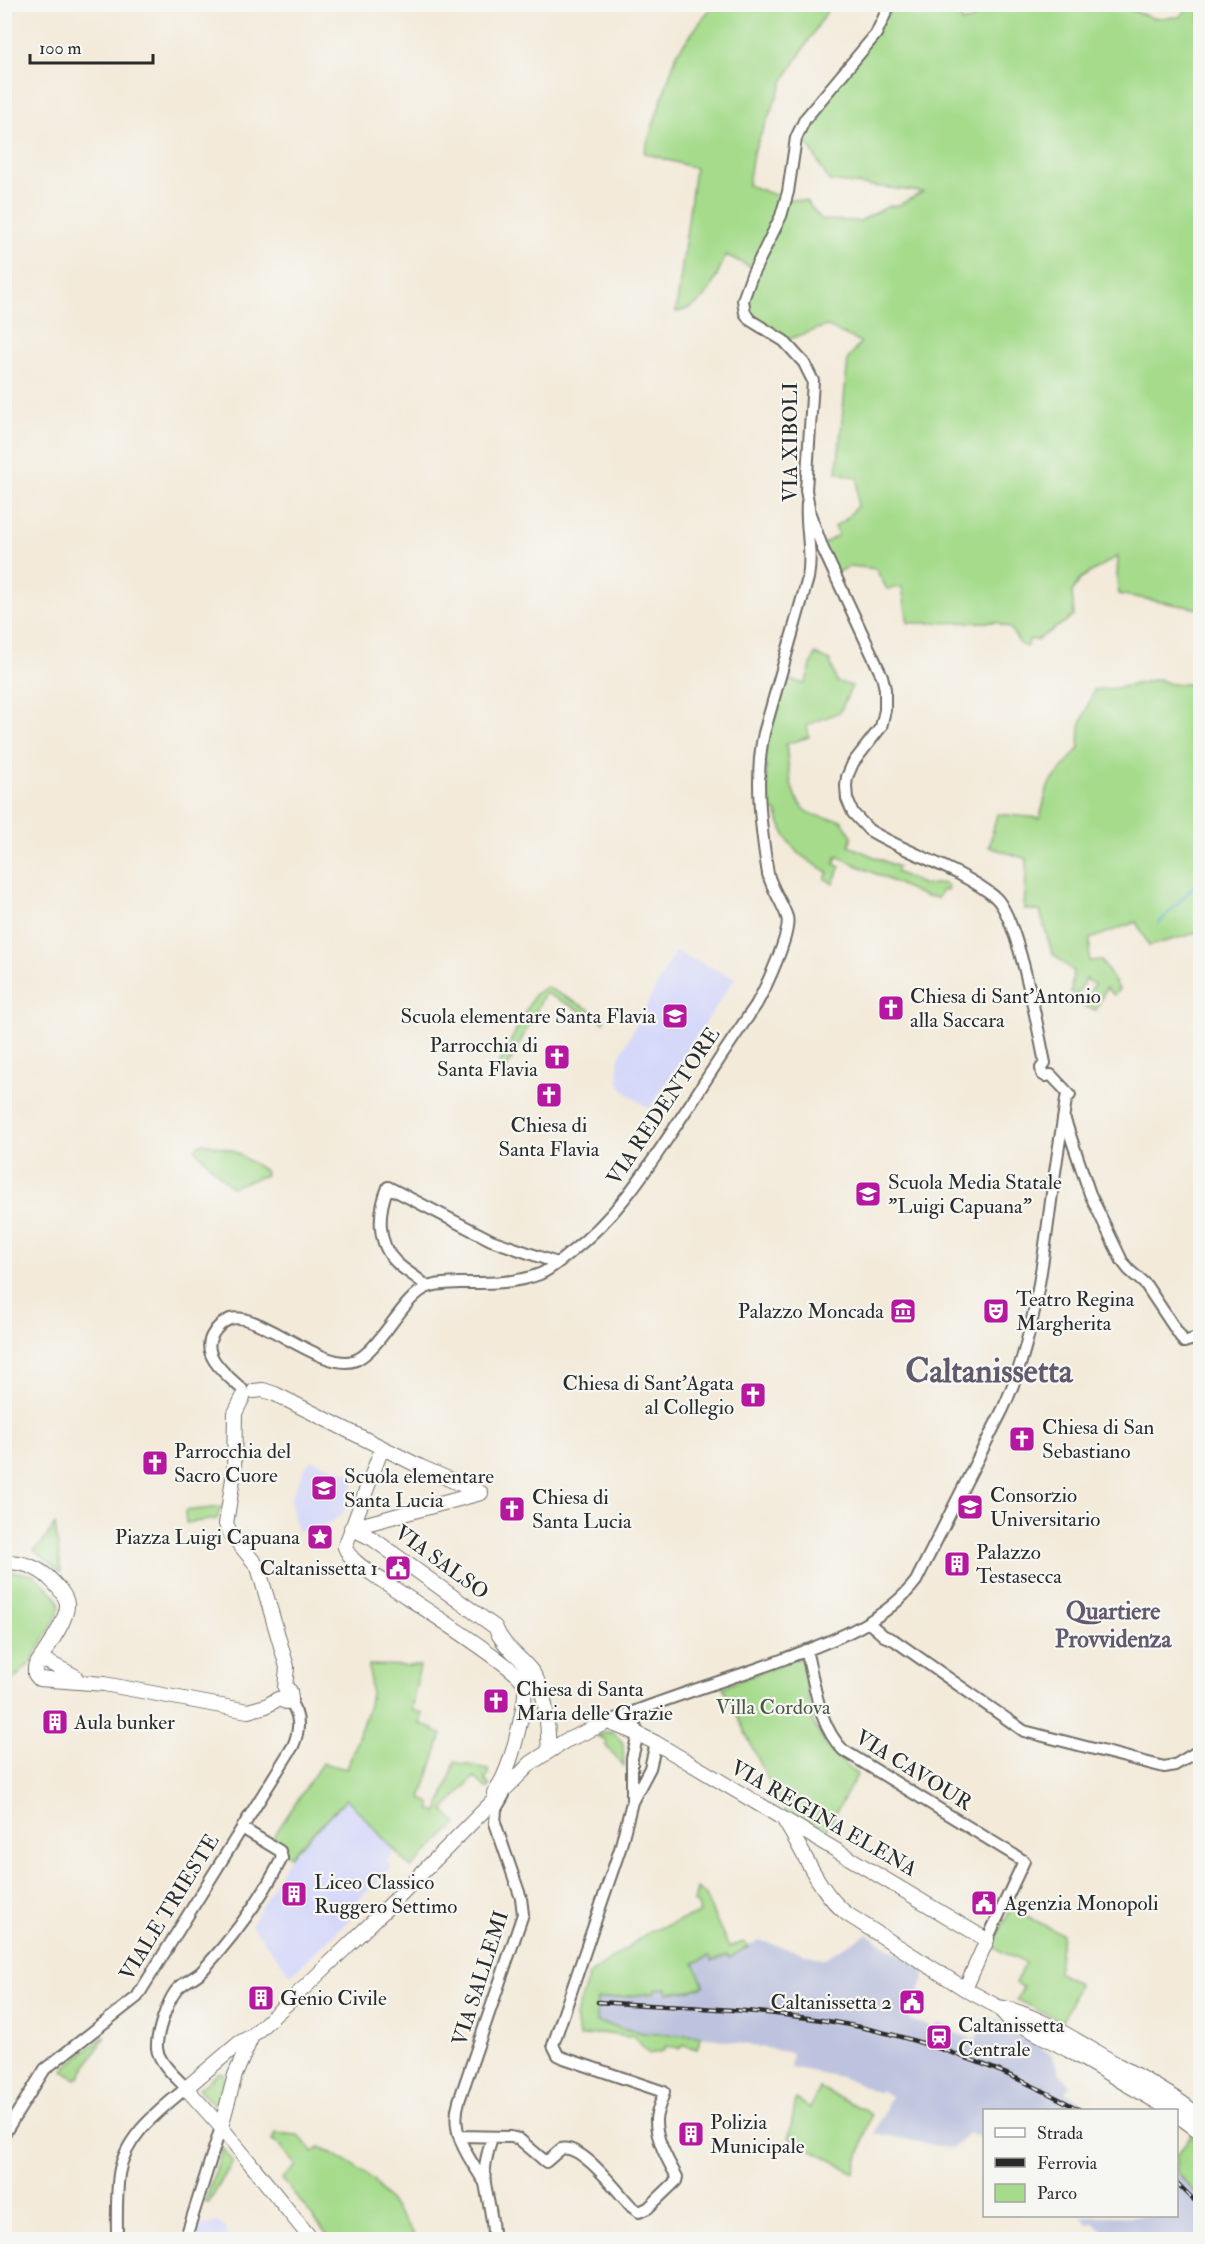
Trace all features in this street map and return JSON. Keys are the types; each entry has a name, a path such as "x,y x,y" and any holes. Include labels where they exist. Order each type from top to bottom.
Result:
{"main road":[{"path":"4,1562 17,1562 35,1568 48,1577 63,1594 67,1605 66,1611 56,1633 47,1668 91,1682 248,1711 266,1706 284,1696 287,1667 258,1567 231,1534 226,1524 234,1472 235,1413 246,1392 262,1390 275,1394 382,1448 481,1493 351,1528"},
{"path":"382,1448 345,1547 350,1557 494,1657 525,1684 524,1703 504,1776 484,1808"},
{"name":"VIA SALSO","path":"351,1528 373,1539 495,1627 500,1639 532,1672 538,1684 545,1700 549,1750"},
{"path":"312,2240 221,2127 186,2088 239,2043 252,2036 386,1909 531,1763 575,1735 608,1722"},
{"name":"VIA REGINA ELENA","path":"608,1722 656,1743 987,1940"},
{"path":"511,1754 516,1762 531,1763"},
{"path":"784,1820 835,1905 965,1989 998,2007 1008,2018 1169,2109"},
{"path":"965,1989 987,1940"},
{"path":"998,2007 1012,2009 1073,2040 1179,2101 1200,2117"},
{"path":"221,2127 235,2074 252,2036"},
{"path":"219,2061 230,2066 235,2074"},
{"path":"1178,2116 1200,2132"}],"street":[{"name":"VIA XIBOLI","path":"890,4 876,34 805,119 796,138 788,192 781,216 752,275 743,300 750,320 784,341 804,363 813,381 807,502 823,549 859,622 884,683 885,702 881,726 853,763 847,777 846,792 853,813 862,824 879,836 968,880 997,899 1005,909 1021,959 1045,1063 1053,1067 1051,1075 1066,1096 1064,1115"},
{"name":"VIA REDENTORE","path":"427,1287 526,1279 542,1273 557,1263 607,1222 642,1177 762,994 787,932 788,919 771,884 767,865 759,784 759,756 808,578 812,552 806,528 807,502"},
{"path":"1064,1115 1069,1136 1090,1194 1122,1261 1146,1285 1184,1342 1200,1337"},
{"path":"608,1722 806,1650 869,1623 905,1594 919,1576 1012,1389 1025,1346 1035,1300 1064,1115"},
{"path":"246,1392 222,1369 210,1353 211,1337 226,1321 232,1318 249,1321 332,1360 348,1363 363,1356 414,1297 427,1287 417,1277 398,1265 385,1246 380,1222 388,1187 482,1236 557,1263"},
{"path":"869,1623 884,1636 894,1640 1024,1731 1164,1767 1175,1765 1194,1756 1200,1750"},
{"name":"VIA CAVOUR","path":"806,1650 826,1728 843,1750 1024,1861 987,1940"},
{"name":"VIALE TRIESTE","path":"4,2134 45,2069 137,1997 297,1737 298,1719 284,1696"},
{"path":"631,1713 639,1734 632,1758 632,1802"},
{"path":"459,2136 519,2139 546,2162 561,2149 570,2149 589,2160 639,2212 648,2208 676,2181 677,2177 663,2148 657,2127 657,2115 664,2091 558,2055 553,2045 620,1850 632,1802 650,1768 656,1743"},
{"name":"VIA SALLEMI","path":"485,2183 465,2153 459,2136 457,2108 523,1914 521,1898 495,1823 496,1809 511,1784"},
{"path":"117,2240 119,2175 130,2144 142,2128 186,2088 161,2058 157,2048 162,2024 174,1993 186,1981 199,1974 221,1951 282,1858 280,1851 242,1828"},
{"path":"185,2240 221,2127"},
{"name":"VIA SALLEMI","path":"492,2137 486,2163 485,2183 490,2202 493,2240"}],"shaded area":[{"name":"Scuola elementare Santa Flavia","path":"675,951 735,978 649,1109 623,1090 619,1082 618,1062"},
{"name":"Scuola elementare Santa Lucia","path":"312,1460 356,1475 343,1514 332,1522 297,1531 290,1500 306,1466"},
{"path":"347,1799 395,1851 386,1861 392,1867 351,1907 357,1913 291,1975 251,1925 290,1856"},
{"path":"867,1934 926,1971 910,2020 935,2028 937,2023 953,2028 952,2032 976,2040 985,2016 998,2020 1052,2055 1060,2074 1071,2084 1066,2093 1093,2109 983,2109 983,2139 968,2133 953,2149 875,2133 891,2096 841,2077 790,2067 792,2053 701,2036 643,2033 597,2022 597,1999 654,1993 655,1989 667,1988 667,1993 693,1963 709,1955 729,1957 759,1940 823,1959"},
{"path":"1178,2174 1200,2198 1200,2239 1111,2239 1093,2222 1089,2225 1081,2217 1178,2217"},
{"path":"216,2222 225,2227 228,2239 195,2239 199,2227"}],"green space":[{"path":"713,5 831,5 785,78 753,153 748,185 786,199 806,201 822,220 860,221 923,192 829,181 800,130 852,66 890,5 953,5 963,22 971,21 984,5 1116,5 1153,18 1179,17 1191,5 1200,5 1200,609 1119,594 1118,556 1081,578 1072,592 1074,616 1037,640 1030,639 1027,647 1021,645 1010,628 996,622 908,623 902,587 887,589 876,569 851,566 835,573 822,545 838,535 835,526 845,520 857,506 858,478 837,472 848,359 861,342 826,326 784,341 745,313 755,269 726,255 714,283 703,298 687,309 676,312 695,168 644,153 677,53"},
{"path":"815,654 830,661 837,682 852,686 840,712 807,725 809,737 786,744 791,781 797,799 801,806 812,814 841,820 852,836 849,846 898,867 896,872 924,885 945,883 948,887 947,891 942,890 937,899 926,897 837,856 834,864 840,867 833,883 825,879 828,872 794,848 784,833 776,811 769,811 766,740 787,679 805,684"},
{"path":"1200,677 1200,932 1149,946 1136,922 1090,939 1089,961 1101,960 1119,989 1114,995 1106,988 1096,1010 1083,1006 1094,984 1086,979 1076,996 1071,992 1073,971 1052,953 1040,911 1024,909 1027,859 989,847 997,814 1040,818 1048,786 1079,748 1080,726 1094,690 1118,688 1158,679 1171,684 1197,684"},
{"path":"546,987 604,1017 604,1022 545,993 502,1078 494,1074 534,995"},
{"path":"204,1143 232,1150 265,1171 266,1175 231,1187 195,1149"},
{"path":"221,1507 217,1519 186,1523 185,1511"},
{"path":"55,1524 61,1572 34,1550 42,1543"},
{"path":"4,1570 34,1575 57,1597 60,1605 58,1614 31,1662 8,1685 4,1681"},
{"name":"Villa Cordova","path":"801,1657 813,1722 826,1746 857,1775 823,1836 790,1817 779,1802 723,1687"},
{"path":"369,1665 420,1666 411,1710 423,1713 420,1724 442,1734 421,1799 431,1803 429,1809 438,1812 455,1762 488,1769 485,1780 490,1786 487,1789 474,1777 444,1810 457,1824 411,1868 347,1799 290,1856 270,1842 322,1763 347,1769 369,1705 371,1692"},
{"path":"606,1732 614,1733 623,1743 624,1766 606,1746 606,1740 597,1736"},
{"path":"697,1888 704,1894 729,1947 744,1942 748,1947 729,1958 727,1955 712,1961 709,1956 694,1963 704,1986 667,1993 667,1988 656,1989 654,1993 597,2000 597,2022 643,2033 701,2036 697,2049 684,2045 679,2049 666,2046 663,2051 650,2054 633,2036 602,2033 579,2037 576,2015 589,1975 649,1932 700,1913 698,1905 694,1902"},
{"path":"1011,1908 1062,1934 1058,1972 1078,1984 1063,2022 1017,2000 1023,1987 1016,1983 1025,1963 992,1947"},
{"path":"105,2036 80,2077 76,2079 63,2071 65,2067"},
{"path":"219,2072 224,2074 224,2078 216,2108 199,2089"},
{"path":"820,2088 871,2115 854,2173 789,2137 796,2099 810,2108"},
{"path":"275,2133 298,2135 313,2152 320,2147 353,2165 373,2180 418,2239 331,2239 282,2179 296,2166 281,2146 272,2141"},
{"path":"1191,2135 1200,2145 1200,2198 1178,2174 1178,2154"},
{"path":"223,2148 233,2161 208,2204 205,2202"}],"waterway":[{"path":"1158,924 1200,880"}],"railway":[{"path":"598,2002 782,2015 879,2031 982,2064 1078,2109"},
{"path":"1178,2184 1200,2206"}],"place":[{"name":"Chiesa di Sant'Antonio alla Saccara","path":"891,1008"},
{"name":"Scuola elementare Santa Flavia","path":"675,1016"},
{"name":"Parrocchia di Santa Flavia","path":"557,1057"},
{"name":"Chiesa di Santa Flavia","path":"549,1095"},
{"name":"Scuola Media Statale \"Luigi Capuana\"","path":"868,1194"},
{"name":"Palazzo Moncada","path":"903,1311"},
{"name":"Teatro Regina Margherita","path":"996,1311"},
{"name":"Chiesa di Sant'Agata al Collegio","path":"753,1395"},
{"name":"Chiesa di San Sebastiano","path":"1022,1439"},
{"name":"Parrocchia del Sacro Cuore","path":"155,1463"},
{"name":"Scuola elementare Santa Lucia","path":"324,1488"},
{"name":"Consorzio Universitario","path":"970,1507"},
{"name":"Chiesa di Santa Lucia","path":"512,1509"},
{"name":"Piazza Luigi Capuana","path":"320,1537"},
{"name":"Palazzo Testasecca","path":"957,1564"},
{"name":"Caltanissetta 1","path":"398,1568"},
{"name":"Chiesa di Santa Maria delle Grazie","path":"496,1701"},
{"name":"Aula bunker","path":"55,1722"},
{"name":"Liceo Classico Ruggero Settimo","path":"294,1894"},
{"name":"Agenzia Monopoli","path":"984,1903"},
{"name":"Genio Civile","path":"261,1998"},
{"name":"Caltanissetta 2","path":"912,2002"},
{"name":"Caltanissetta Centrale","path":"939,2037"},
{"name":"Polizia Municipale","path":"691,2134"}],"district":[{"name":"Caltanissetta","path":"989,1370"},
{"name":"Quartiere Provvidenza","path":"1113,1625"}]}
